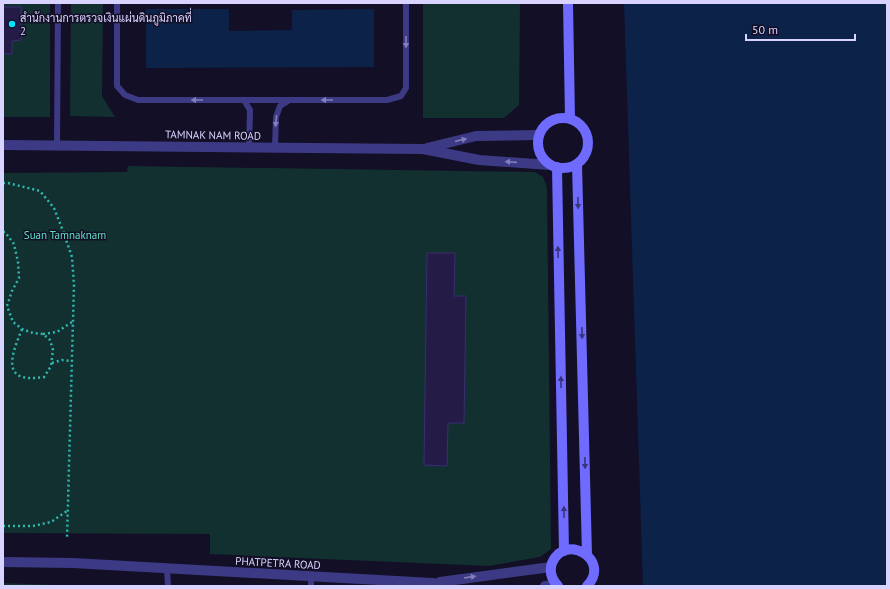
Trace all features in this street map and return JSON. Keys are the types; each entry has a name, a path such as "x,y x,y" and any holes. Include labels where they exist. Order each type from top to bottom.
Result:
{"main road":[{"path":"568,3 570,119"},
{"path":"561,118 570,119 578,122 587,135 587,151 577,164 570,167 554,166 544,159 540,152 538,144 539,135 544,127 552,121 561,118"},
{"path":"577,164 587,555"},
{"path":"554,166 564,550"},
{"path":"558,586 552,576 551,567 558,554 564,550 572,549 580,550 587,555 594,566 592,580 588,586"}],"street":[{"name":"TAMNAK NAM ROAD","path":"423,149 476,136 539,135"},
{"name":"TAMNAK NAM ROAD","path":"3,145 423,149 479,160 554,166"},
{"name":"PHATPETRA ROAD","path":"3,562 73,563 167,568 311,581 432,583 551,567"},
{"path":"432,583 448,586"},
{"path":"545,586 558,586"}],"lane":[{"path":"57,145 58,3"},
{"path":"116,3 116,86 125,95 138,100 387,100 401,96 406,88 406,3"},
{"path":"244,100 250,110 249,147"},
{"path":"275,147 276,117 280,106 290,100"},
{"path":"167,568 168,586"}],"path":[{"path":"3,183 40,191 54,208 72,257 74,285 68,538"},
{"path":"3,232 5,232 14,244 18,262 19,278 12,291 8,306 13,322 22,329 33,333 43,334 57,332 72,322"},
{"path":"22,329 13,353 12,364 14,372 19,376 32,379 44,377 51,366 53,350 50,340 43,334"},
{"path":"52,363 62,360 71,361"},
{"path":"3,526 33,526 51,522 68,511"}],"green space":[{"path":"3,3 50,3 50,117 3,117"},
{"path":"71,3 103,3 102,96 115,117 70,116"},
{"path":"423,3 520,3 519,105 504,118 423,118"},
{"name":"Suan Tamnaknam","path":"128,166 535,172 543,177 547,187 551,549 540,557 488,566 210,554 210,534 3,533 3,173 127,172"},
{"path":"3,583 55,585 55,586 3,586"}],"water":[{"path":"624,3 887,3 887,586 643,586"},
{"path":"146,9 229,9 229,31 292,30 292,10 374,9 374,67 146,68"}],"building":[{"name":"สำนักงานการตรวจเงินแผ่นดินภูมิภาคที่ 2","path":"3,7 21,7 21,40 12,41 12,54 3,54"},
{"path":"427,253 455,253 454,296 466,296 464,423 448,423 447,466 424,465"}],"place":[{"name":"สำนักงานการตรวจเงินแผ่นดินภูมิภาคที่ 2","path":"12,24"}]}
